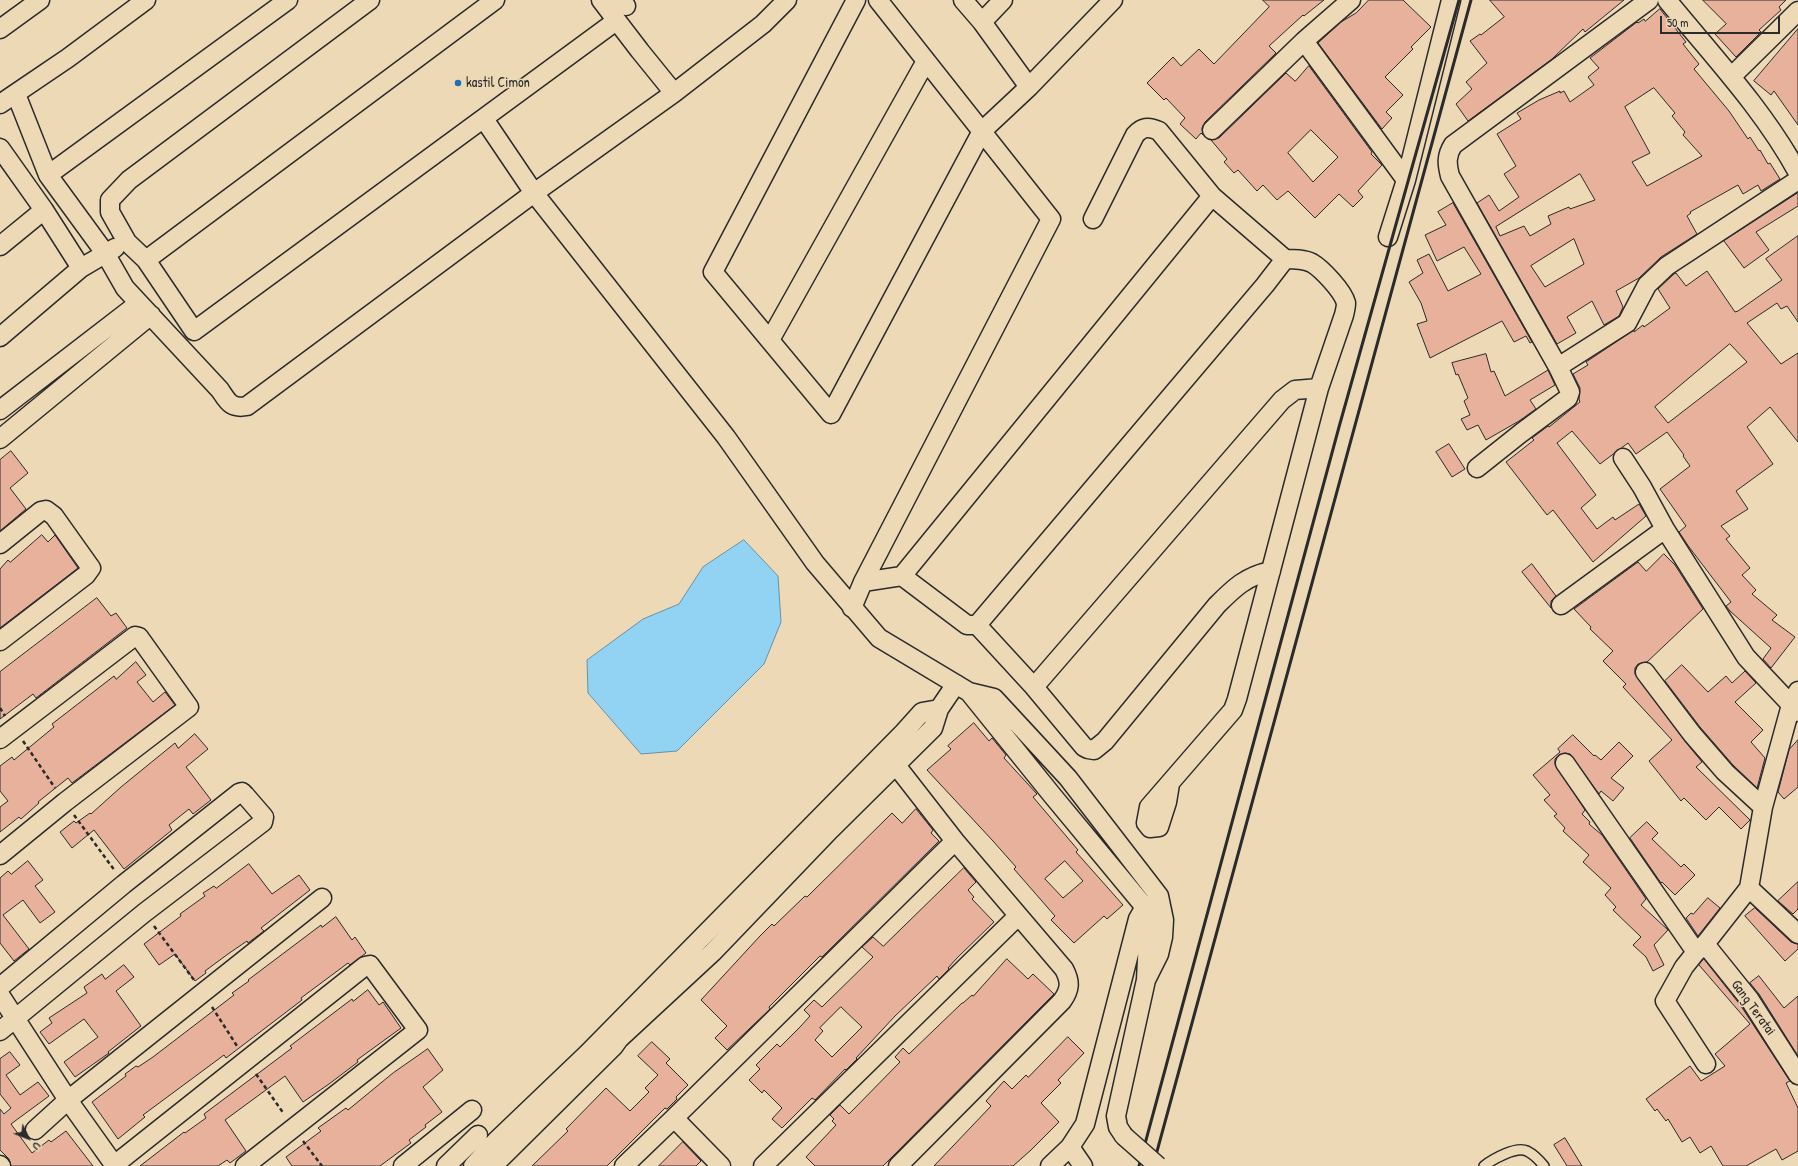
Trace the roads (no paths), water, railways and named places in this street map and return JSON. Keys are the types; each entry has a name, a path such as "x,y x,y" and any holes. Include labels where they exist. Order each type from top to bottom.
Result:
{"street":[{"path":"0,29 40,0"},
{"path":"0,104 68,58 146,0"},
{"path":"48,175 288,0"},
{"path":"370,0 141,170 116,192 110,200 110,212 127,242 146,260 194,331 616,21"},
{"path":"146,260 495,0"},
{"path":"601,0 674,93"},
{"path":"16,94 48,175 105,253 124,288 220,390 229,403 238,408 247,406 534,193 674,93 763,24 787,0"},
{"path":"856,0 713,272 831,414 982,131 1029,87 1113,0"},
{"path":"852,608 863,582 1051,219 878,0"},
{"path":"963,0 982,22 1029,87"},
{"path":"982,22 1003,0"},
{"path":"1212,130 1304,41 1351,0"},
{"path":"1388,237 1406,180 1451,0"},
{"path":"1477,468 1569,397 1570,392 1568,385 1558,367 1450,176 1447,164 1448,155 1453,145 1649,0"},
{"path":"1667,0 1731,77 1772,132 1798,173"},
{"path":"1731,77 1798,11"},
{"path":"1304,41 1406,180"},
{"path":"770,340 926,61"},
{"path":"484,119 534,193 726,437 815,563 852,608 880,638 963,688 994,698 1068,778 1164,920 1155,938 1159,954 1146,980 1116,1116 1118,1127 1124,1136 1158,1166"},
{"path":"1093,219 1135,135 1143,128 1148,127 1159,131 1212,196 1285,259 1297,259 1311,262 1343,297 1346,304 1320,388 1233,710 1170,784"},
{"path":"0,148 44,210 81,268"},
{"path":"1558,367 1627,323 1647,285 1667,266 1798,180"},
{"path":"863,582 902,576 1212,196"},
{"path":"0,246 44,210"},
{"path":"0,337 81,268 105,253 127,242"},
{"path":"977,625 1260,291 1285,259"},
{"path":"17,426 2,408 145,309"},
{"path":"1,436 17,426 145,309"},
{"path":"1034,687 1282,400 1295,390 1320,388"},
{"path":"1623,458 1642,487 1665,529 1746,657 1796,703 1763,808 1749,888 1684,967 1665,1001 1706,1064"},
{"path":"0,544 41,511 46,510 54,516 91,568 86,575 0,641"},
{"path":"1561,605 1665,529"},
{"path":"902,576 967,625 977,625 1034,687 1084,746 1092,750 1098,748 1231,591 1247,578 1271,571"},
{"path":"0,855 65,802 187,710 189,706 139,638 135,636 7,734"},
{"path":"1645,672 1692,734 1725,772 1763,808"},
{"path":"493,1166 614,1046 619,1039 713,952 922,712 939,709 963,688"},
{"path":"963,688 1052,795 1151,901"},
{"path":"473,1166 496,1141 826,823 895,764 933,728 939,709"},
{"path":"895,764 955,841 1064,969 1069,981 1068,994 898,1166"},
{"name":"Gang Teratai","path":"1565,764 1700,948 1750,1000 1798,1075"},
{"path":"1052,795 1068,778"},
{"path":"0,987 124,884 241,792 264,817 263,822 144,913 0,1031"},
{"path":"624,1166 955,841"},
{"path":"1749,888 1798,934"},
{"path":"35,1130 68,1100 322,898"},
{"path":"1050,1166 1070,1147 1085,1124 1138,919 1151,901"},
{"path":"763,1166 1018,916"},
{"path":"0,996 68,1100 114,1166 246,1059 367,965 372,967 418,1030 245,1166"},
{"path":"403,1166 472,1110"},
{"path":"674,1118 721,1166"},
{"path":"446,1166 478,1135"},
{"path":"1070,1147 1083,1166"}],"lane":[{"path":"1484,1166 1502,1155 1518,1150 1527,1151 1544,1166"}],"water":[{"path":"744,540 778,576 781,622 764,664 677,751 641,754 588,693 587,660 643,619 679,604 703,567"}],"railway":[{"path":"1139,1166 1339,427 1459,0"},
{"path":"1153,1166 1471,0"}],"place":[{"name":"kastil Cimon","path":"458,83"}]}
